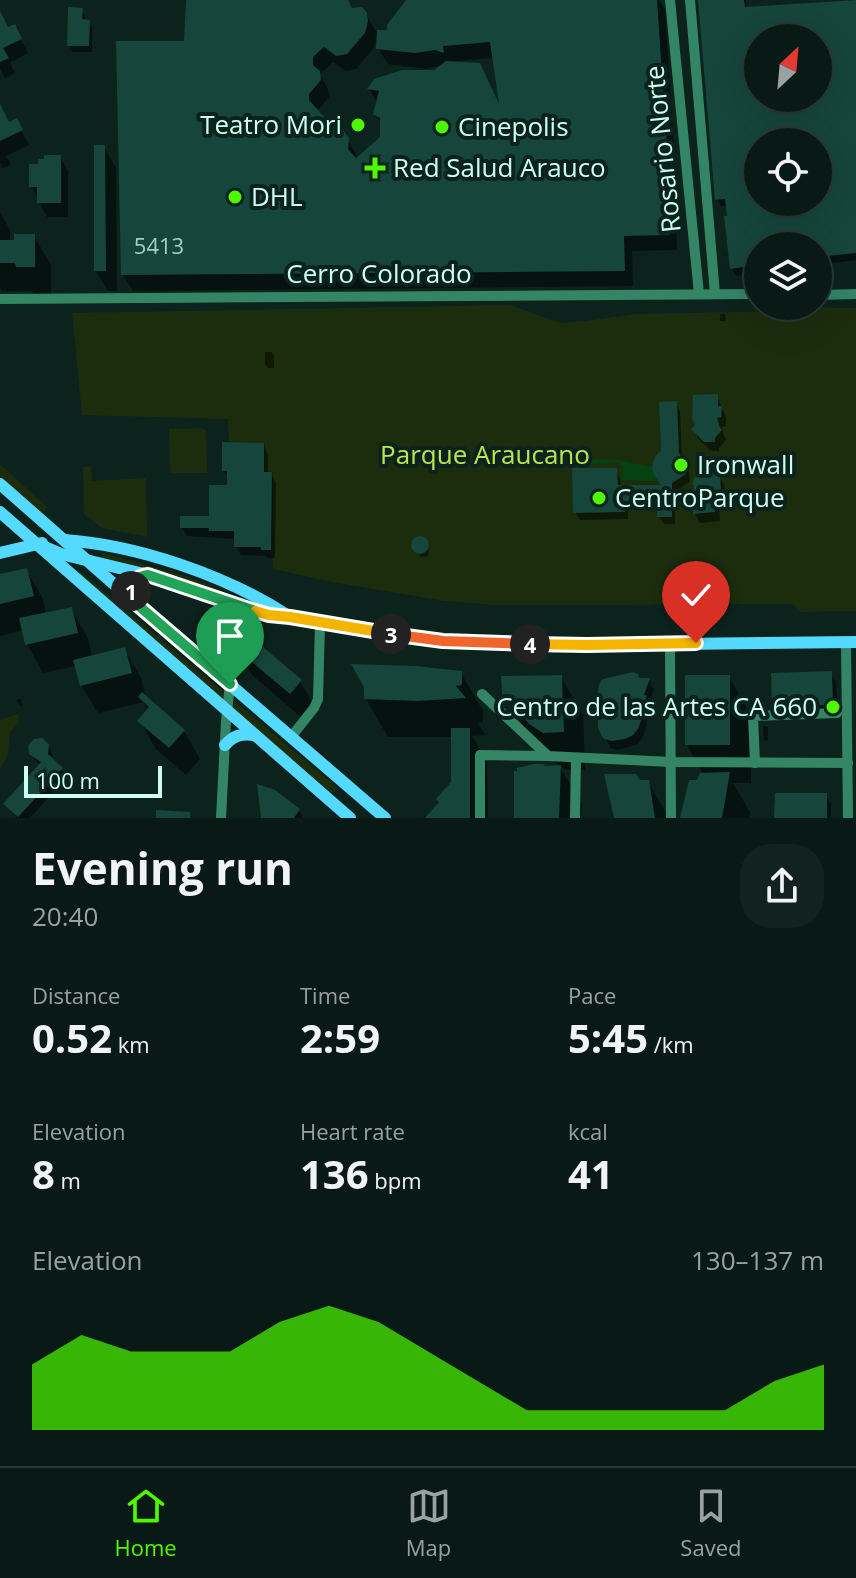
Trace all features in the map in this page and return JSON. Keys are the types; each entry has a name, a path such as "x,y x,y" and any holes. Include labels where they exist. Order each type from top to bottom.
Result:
{"main road":[{"path":"0,484 385,818"},
{"path":"0,512 350,818"},
{"path":"0,553 64,540 112,547 196,571 243,590 290,617"},
{"path":"38,544 61,554 148,575 269,615 395,635 469,642 587,645 851,642"},
{"path":"132,600 131,586 148,575"},
{"path":"225,745 240,734 254,735"}],"street":[{"name":"Rosario Norte","path":"670,0 699,294"},
{"name":"Rosario Norte","path":"690,0 715,294"},
{"name":"Cerro Colorado","path":"0,299 744,294"},
{"path":"832,295 856,294"},
{"path":"291,737 318,699 320,623"},
{"path":"848,818 851,642"},
{"path":"670,644 671,818"},
{"path":"221,818 230,684"},
{"path":"482,694 548,756"},
{"path":"755,763 753,716 837,713"},
{"path":"480,818 480,755 671,762 848,763"},
{"path":"575,818 576,758"}],"green space":[{"name":"Parque Araucano","path":"510,305 560,323 637,314 744,312 744,320 832,320 832,308 856,308 856,611 800,612 793,604 498,605 444,601 273,569 273,472 265,471 265,443 229,442 228,419 82,415 72,313"},
{"path":"202,428 206,431 207,473 170,473 169,429"},
{"path":"0,464 47,507 42,513 0,476"},
{"path":"83,467 91,467 92,481 146,478 147,537 102,528 84,514"},
{"path":"99,552 193,578 240,599 109,561"},
{"path":"76,571 81,572 337,787 335,792 304,770"},
{"path":"18,714 19,722 10,733 8,753 0,770 0,720"}],"shaded area":[{"path":"594,459 618,460 652,467 653,473 661,481 621,480 623,467 618,462 573,466"}],"building":[{"path":"186,0 348,0 352,8 362,7 368,21 365,33 347,54 336,56 324,47 313,57 313,65 320,71 321,80 309,94 309,100 326,119 338,124 349,138 348,149 356,158 380,137 380,118 373,114 379,91 367,89 374,79 402,70 434,70 446,61 480,63 499,104 490,42 443,46 444,53 435,50 415,53 376,49 377,30 387,30 387,25 406,0 657,0 668,163 669,235 624,236 625,271 121,275 116,41 184,41"},
{"path":"698,0 744,0 745,7 856,0 856,253 832,256 832,232 744,232 744,267 730,269 725,199 715,200"},
{"path":"68,7 83,8 82,19 90,20 89,46 67,46"},
{"path":"0,11 8,27 15,24 22,39 3,48 9,58 0,62"},
{"path":"0,104 9,122 17,118 23,130 0,141"},
{"path":"94,145 105,145 106,271 94,271"},
{"path":"44,155 61,155 61,203 37,203 37,187 29,187 29,164 38,164 38,159 44,159"},
{"path":"14,234 35,234 35,267 0,263 0,240 14,240"},
{"path":"718,394 718,406 722,406 721,417 717,418 722,430 715,442 704,442 691,429 695,425 692,418 693,395"},
{"path":"677,401 679,453 685,462 686,474 672,483 672,517 657,517 657,501 625,501 625,512 573,513 572,468 617,468 618,485 661,485 652,467 661,450 659,402"},
{"path":"222,442 264,443 264,472 272,472 271,550 234,547 234,531 180,528 180,516 209,516 209,485 227,485 227,471 222,471"},
{"path":"697,473 720,474 721,490 715,491 715,512 693,514 692,484"},
{"path":"420,536 429,545 420,554 411,545"},
{"path":"27,568 34,596 0,604 0,574"},
{"path":"72,607 78,633 25,645 19,618"},
{"path":"245,632 302,680 290,694 233,646"},
{"path":"125,647 132,673 80,686 73,660"},
{"path":"351,664 462,671 462,685 456,686 466,698 417,701 364,699 364,687"},
{"path":"832,671 833,705 772,707 771,673"},
{"path":"633,672 639,678 650,678 638,729 625,739 604,739 598,727 598,716 602,711 598,692 601,680"},
{"path":"562,675 564,732 543,733 529,724 502,694 501,676"},
{"path":"685,675 730,675 730,745 685,745"},
{"path":"142,692 185,730 169,748 137,721 149,707 138,697"},
{"path":"451,728 470,728 470,818 425,818 451,782"},
{"path":"42,738 49,744 48,754 63,768 18,817 3,804 41,762 29,754 28,746 34,739"},
{"path":"534,764 561,765 559,818 514,818 514,771"},
{"path":"730,772 722,818 680,818 689,780 697,780 700,773"},
{"path":"604,774 636,774 640,780 649,780 655,818 614,818"},
{"path":"257,784 275,790 300,809 294,818 261,818"},
{"path":"775,793 827,793 827,818 774,818"},
{"path":"156,810 190,812 190,818 156,818"}],"place":[{"name":"Teatro Mori","path":"358,125"},
{"name":"Cinepolis","path":"442,127"},
{"name":"Red Salud Arauco","path":"375,168"},
{"name":"DHL","path":"235,197"},
{"name":"Ironwall","path":"681,465"},
{"name":"CentroParque","path":"599,498"},
{"name":"Centro de las Artes CA 660","path":"833,707"}],"route":[{"path":"230,684 132,600 131,586 138,578 148,575 269,615 443,641 587,645 696,643"}]}
